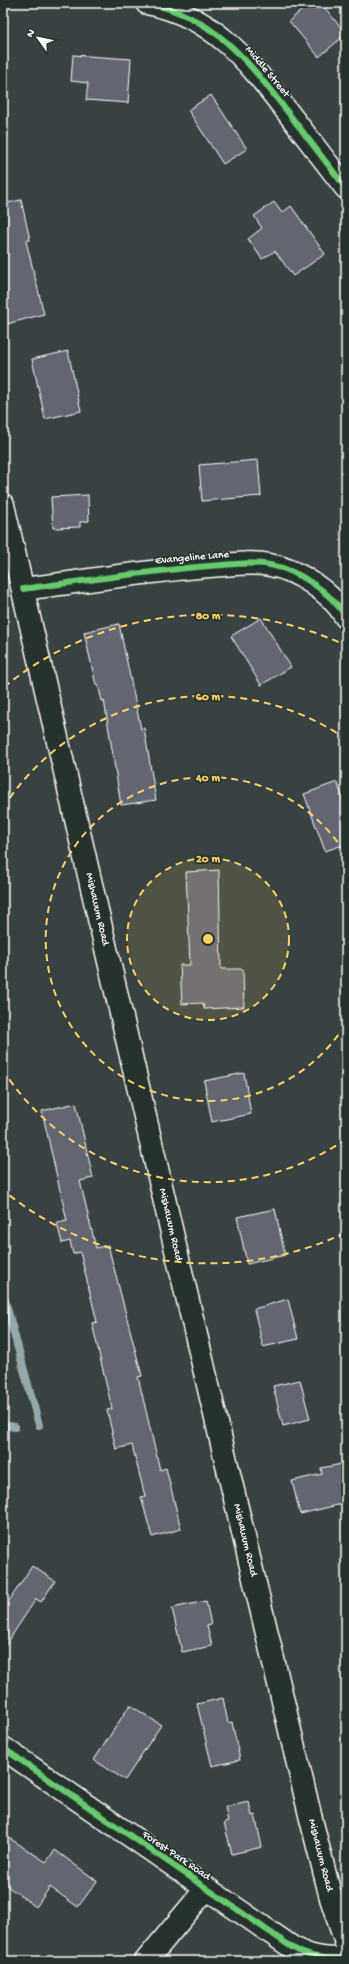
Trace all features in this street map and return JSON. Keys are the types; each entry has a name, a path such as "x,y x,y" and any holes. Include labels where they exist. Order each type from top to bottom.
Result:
{"main road":[{"name":"Middle Street","path":"147,3 167,7 186,14 210,28 230,44 249,64 346,188"},
{"name":"Mishawum Road","path":"3,505 7,537 22,590 311,1820 331,1898 346,1943"},
{"name":"Evangeline Lane","path":"22,590 179,568 257,563 281,568 302,577 328,596 346,617"},
{"name":"Forest Park Road","path":"3,1748 301,1953 317,1958 346,1959"},
{"path":"146,1961 206,1889"}],"building":[{"path":"310,3 321,3 346,34 319,57 289,21"},
{"path":"73,55 131,59 128,103 86,100 88,83 71,81"},
{"path":"211,95 247,149 223,164 188,110"},
{"path":"21,200 30,240 26,241 44,314 3,325 3,204"},
{"path":"274,202 282,213 291,206 325,254 293,276 275,251 262,259 248,239 262,228 254,216"},
{"path":"68,351 81,411 45,419 32,359"},
{"path":"258,460 261,496 202,501 199,465"},
{"path":"88,495 89,521 80,522 80,527 53,528 51,497"},
{"path":"261,618 291,667 261,685 231,636"},
{"path":"119,624 141,729 144,728 156,800 121,805 104,700 102,701 98,684 96,685 84,632"},
{"path":"337,782 346,807 346,844 325,851 304,794"},
{"path":"219,870 221,969 243,969 244,1007 204,1009 203,1003 182,1004 180,965 190,965 186,872"},
{"path":"244,1073 251,1114 212,1122 204,1081"},
{"path":"76,1103 93,1178 80,1181 96,1248 108,1245 142,1376 138,1377 160,1470 166,1468 181,1529 152,1537 141,1497 145,1496 132,1445 116,1449 107,1410 112,1409 92,1323 97,1322 80,1252 73,1254 70,1241 62,1243 57,1223 67,1221 42,1111"},
{"path":"275,1209 285,1255 247,1264 237,1217"},
{"path":"288,1299 298,1339 263,1347 254,1309"},
{"path":"300,1380 310,1419 283,1426 273,1386"},
{"path":"342,1464 346,1482 346,1503 300,1514 292,1481 322,1474 321,1468"},
{"path":"32,1566 55,1581 41,1602 36,1599 3,1649 3,1610"},
{"path":"206,1601 211,1625 207,1626 212,1646 182,1652 172,1608"},
{"path":"223,1698 228,1723 232,1722 240,1760 212,1766 197,1704"},
{"path":"130,1705 161,1725 125,1780 94,1760"},
{"path":"249,1802 252,1816 255,1815 262,1847 232,1854 224,1823 228,1822 225,1807"},
{"path":"3,1834 46,1862 55,1850 97,1881 78,1907 50,1887 36,1907 3,1883"}],"waterway":[{"path":"3,1293 39,1425"},
{"path":"3,1425 15,1427"}],"cycle path":[{"path":"147,3 171,9 192,18 210,29 227,43 257,74 346,188"},
{"path":"23,589 139,573 255,563 281,568 302,577 332,599 346,617"},
{"path":"3,1748 293,1948 306,1954 318,1957 346,1959"}]}
